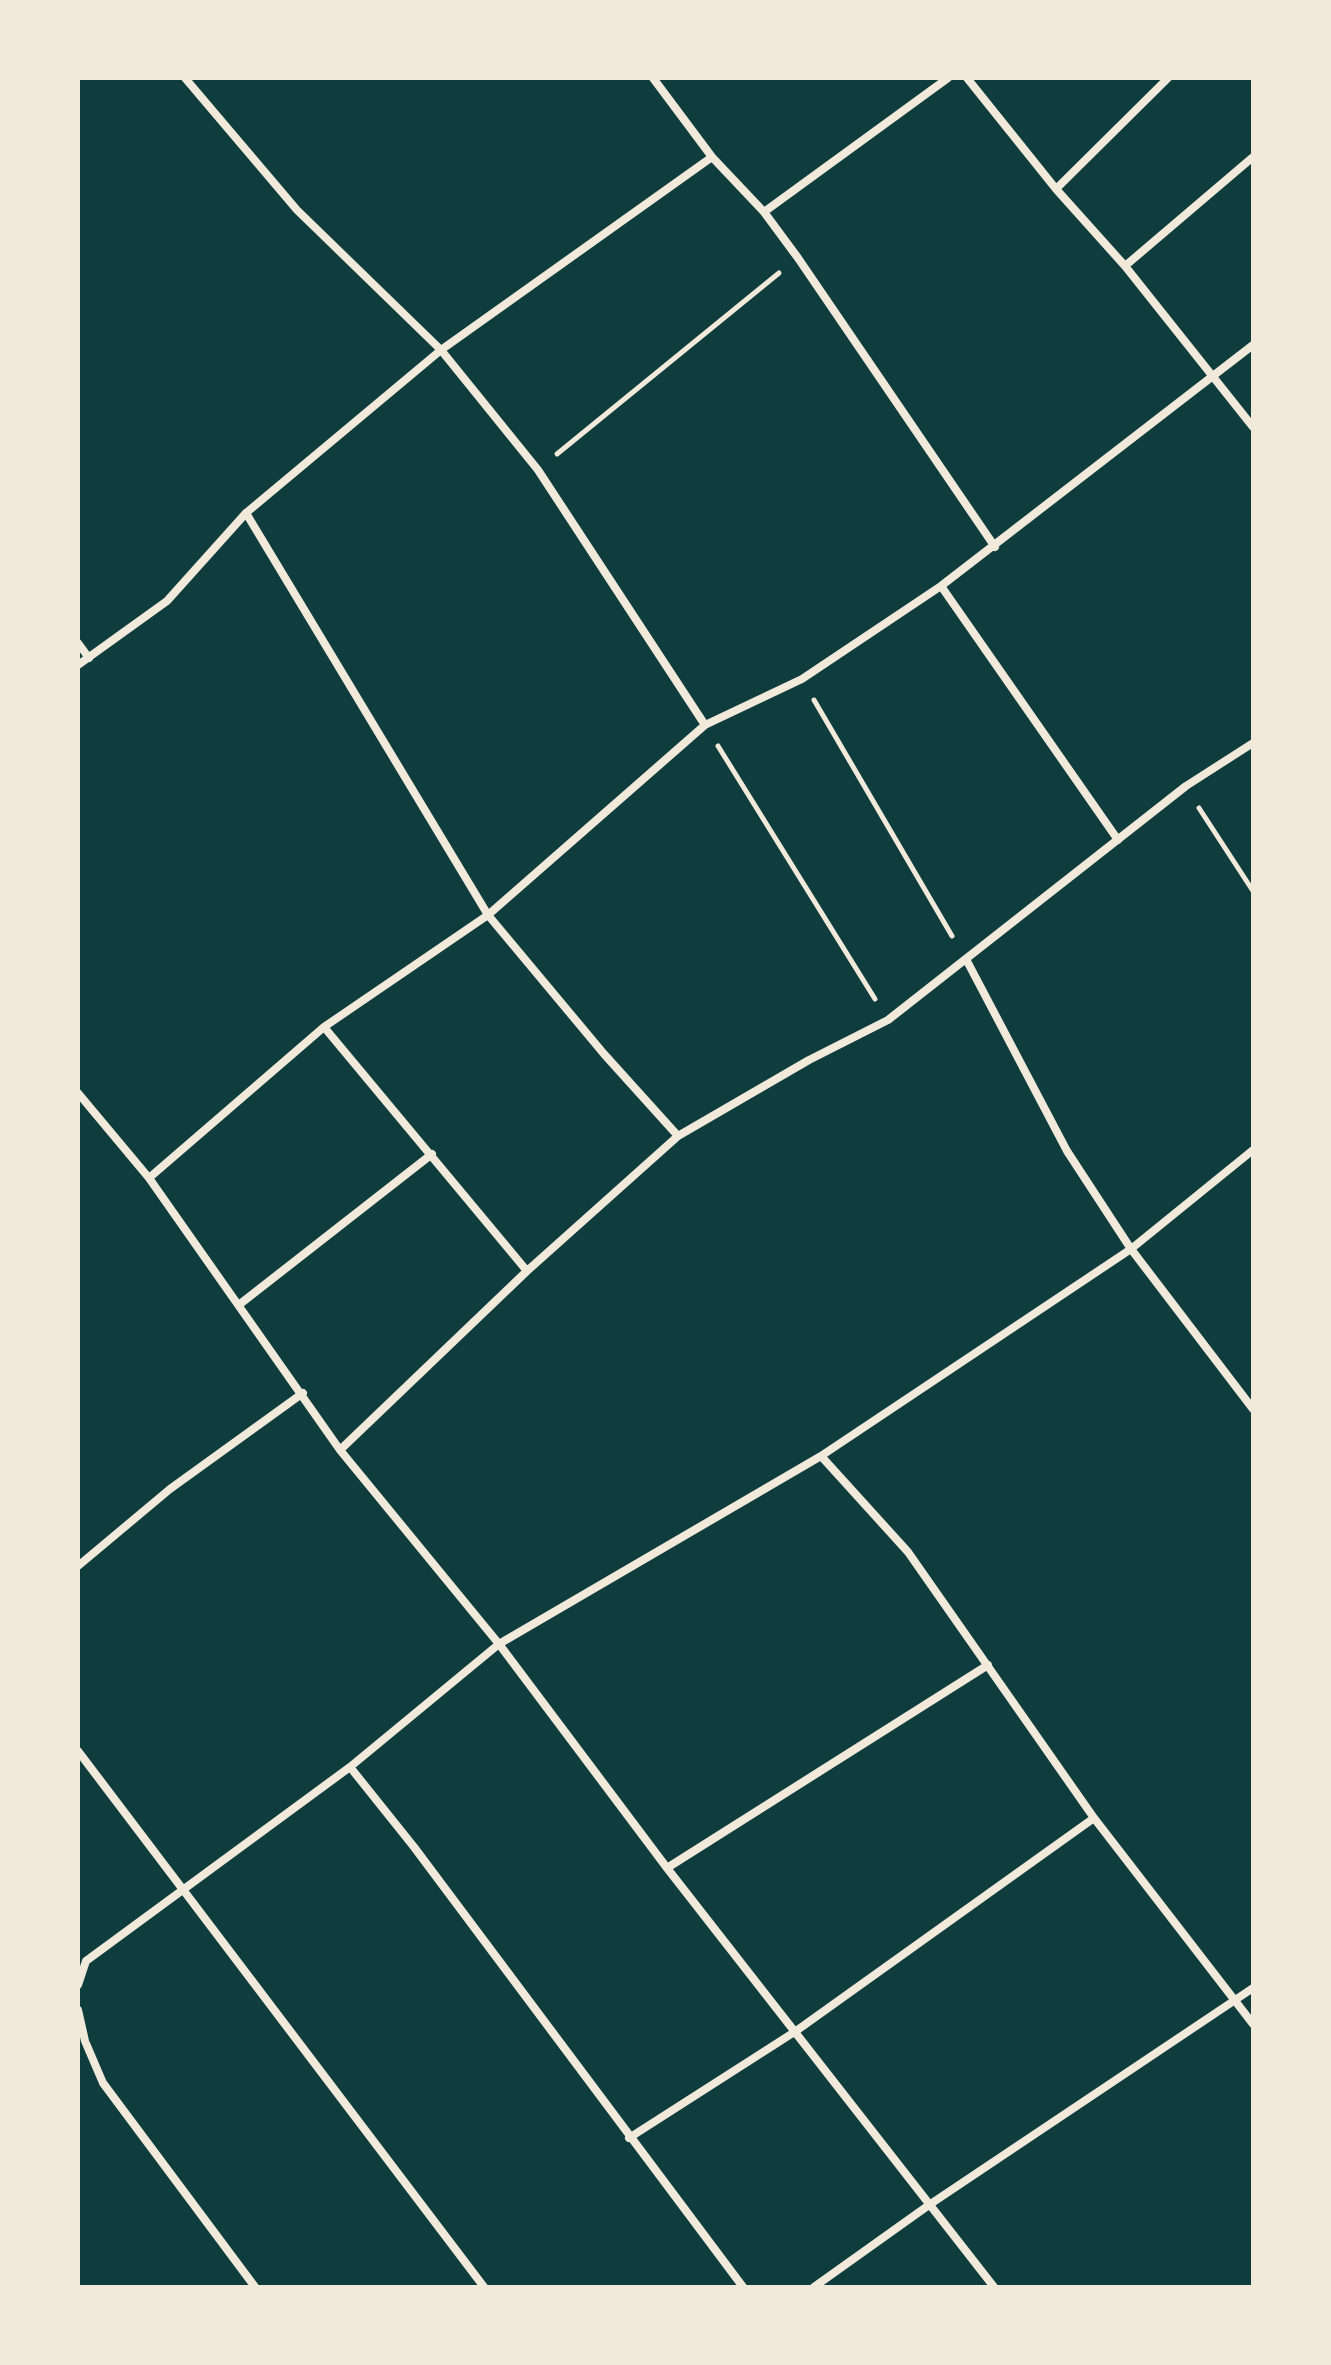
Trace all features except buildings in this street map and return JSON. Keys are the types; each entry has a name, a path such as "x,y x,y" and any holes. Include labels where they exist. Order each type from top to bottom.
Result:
{"street":[{"path":"185,78 297,210 441,350 538,470 705,725"},
{"path":"653,78 712,157 764,212 798,258 995,547"},
{"path":"764,212 948,78"},
{"path":"967,78 1056,189 1125,266 1253,427"},
{"path":"1056,189 1168,78"},
{"path":"78,665 167,601 246,513 441,350 712,157"},
{"path":"1125,266 1253,157"},
{"path":"149,1178 324,1027 488,915 705,725 802,679 941,586 1253,345"},
{"path":"246,513 488,915 604,1054 678,1136"},
{"path":"941,586 1118,840"},
{"path":"78,643 89,658"},
{"path":"340,1450 527,1271 678,1136 809,1060 888,1020 1186,786 1253,743"},
{"path":"967,961 1067,1151 1131,1249 1253,1409"},
{"path":"324,1027 527,1271"},
{"path":"78,1093 149,1178 303,1393 340,1450 499,1644 667,1868 994,2287"},
{"path":"78,1985 86,1961 350,1767 499,1644 821,1456 1131,1249 1253,1150"},
{"path":"240,1304 432,1154"},
{"path":"78,1566 170,1489 303,1393"},
{"path":"821,1456 908,1552 1094,1818 1236,1998 1253,2024"},
{"path":"667,1868 988,1665"},
{"path":"78,1751 484,2287"},
{"path":"350,1767 414,1847 743,2287"},
{"path":"629,2138 796,2031 1094,1818"},
{"path":"814,2287 929,2205 1253,1988"},
{"path":"78,2010 85,2041 103,2083 255,2287"}],"path":[{"path":"538,470 798,258"},
{"path":"802,679 967,961"},
{"path":"705,725 888,1020"},
{"path":"1186,786 1253,891"}]}
